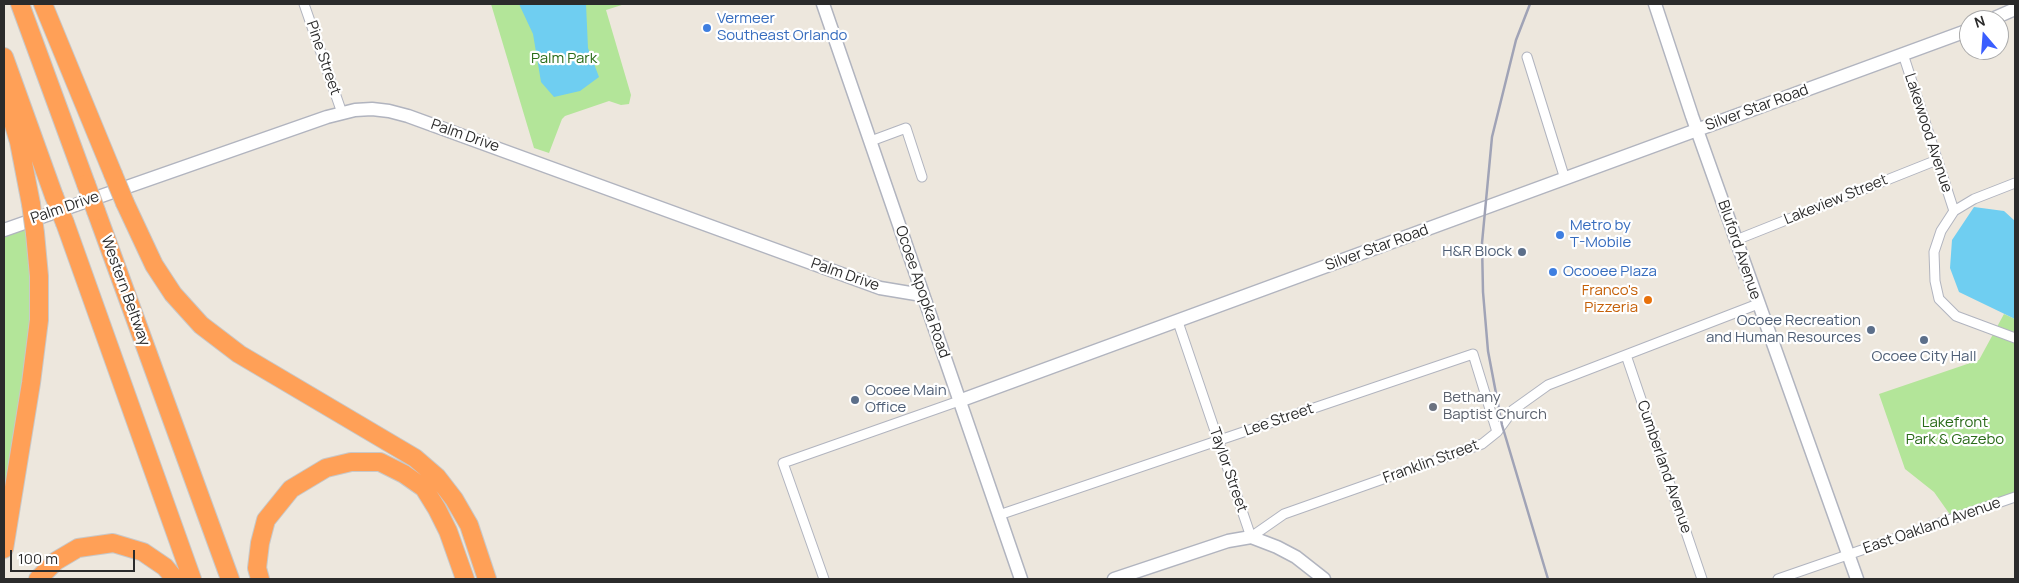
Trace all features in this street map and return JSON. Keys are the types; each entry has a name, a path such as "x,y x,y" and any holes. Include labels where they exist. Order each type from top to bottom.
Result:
{"highway":[{"name":"Western Beltway","path":"20,4 230,579"},
{"path":"43,4 125,203 154,265 174,294 201,325 238,354 415,458 437,477 454,499 469,525 487,579"},
{"path":"4,56 192,579"},
{"path":"4,92 19,142 31,204 39,276 38,320 30,392 4,549"},
{"path":"260,579 257,568 260,543 266,520 291,489 326,468 351,462 380,462 404,474 424,488 438,509 448,531 465,579"},
{"path":"38,579 56,561 78,548 112,542 143,552 165,567 175,579"}],"street":[{"name":"Pine Street","path":"304,4 342,113"},
{"name":"Ocoee Apopka Road","path":"823,4 922,295 1022,579"},
{"name":"Bluford Avenue","path":"1655,4 1758,304 1857,579"},
{"name":"Silver Star Road","path":"824,579 783,463 1178,322 1959,34"},
{"name":"Lakewood Avenue","path":"1903,54 1954,211"},
{"path":"1527,57 1565,179"},
{"name":"Palm Drive","path":"4,230 342,113 372,109 408,116 880,288 922,295"},
{"path":"871,142 906,128 922,177"},
{"name":"Lakeview Street","path":"1736,240 1937,160"},
{"path":"2015,183 1974,199 1954,211 1942,231 1934,252 1935,281 1940,299 1956,316 2015,338"},
{"name":"Franklin Street","path":"1115,579 1228,541 1251,537 1284,514 1472,449 1497,432 1513,410 1548,385 1758,304"},
{"name":"Taylor Street","path":"1178,322 1251,537"},
{"name":"Lee Street","path":"999,515 1473,354 1497,432"},
{"name":"Cumberland Avenue","path":"1626,355 1702,579"},
{"name":"East Oakland Avenue","path":"1778,579 2015,497"},
{"path":"1251,537 1296,557 1324,579"}],"green space":[{"name":"Palm Park","path":"491,4 625,4 606,10 631,95 629,104 621,105 609,101 565,116 562,119 549,153 534,148"},
{"path":"33,217 31,383 4,559 4,229"},
{"name":"Lakefront Park & Gazebo","path":"2004,314 2015,319 2015,493 1951,516 1934,492 1905,469 1879,394 1979,360"}],"water":[{"path":"519,4 586,4 588,48 599,77 580,91 554,97 541,82 533,34"},
{"path":"1974,207 2004,211 2015,221 2015,319 1959,292 1950,268 1952,240"}],"railway":[{"path":"1530,4 1516,40 1492,137 1482,243 1483,292 1488,351 1502,425 1548,579"}],"place":[{"name":"Vermeer Southeast Orlando","path":"707,28"},
{"name":"Metro by T-Mobile","path":"1560,235"},
{"name":"H&R Block","path":"1522,252"},
{"name":"Ocooee Plaza","path":"1553,272"},
{"name":"Franco's Pizzeria","path":"1648,300"},
{"name":"Ocoee Recreation and Human Resources","path":"1871,330"},
{"name":"Ocoee City Hall","path":"1924,340"},
{"name":"Ocoee Main Office","path":"855,400"},
{"name":"Bethany Baptist Church","path":"1433,407"}]}
